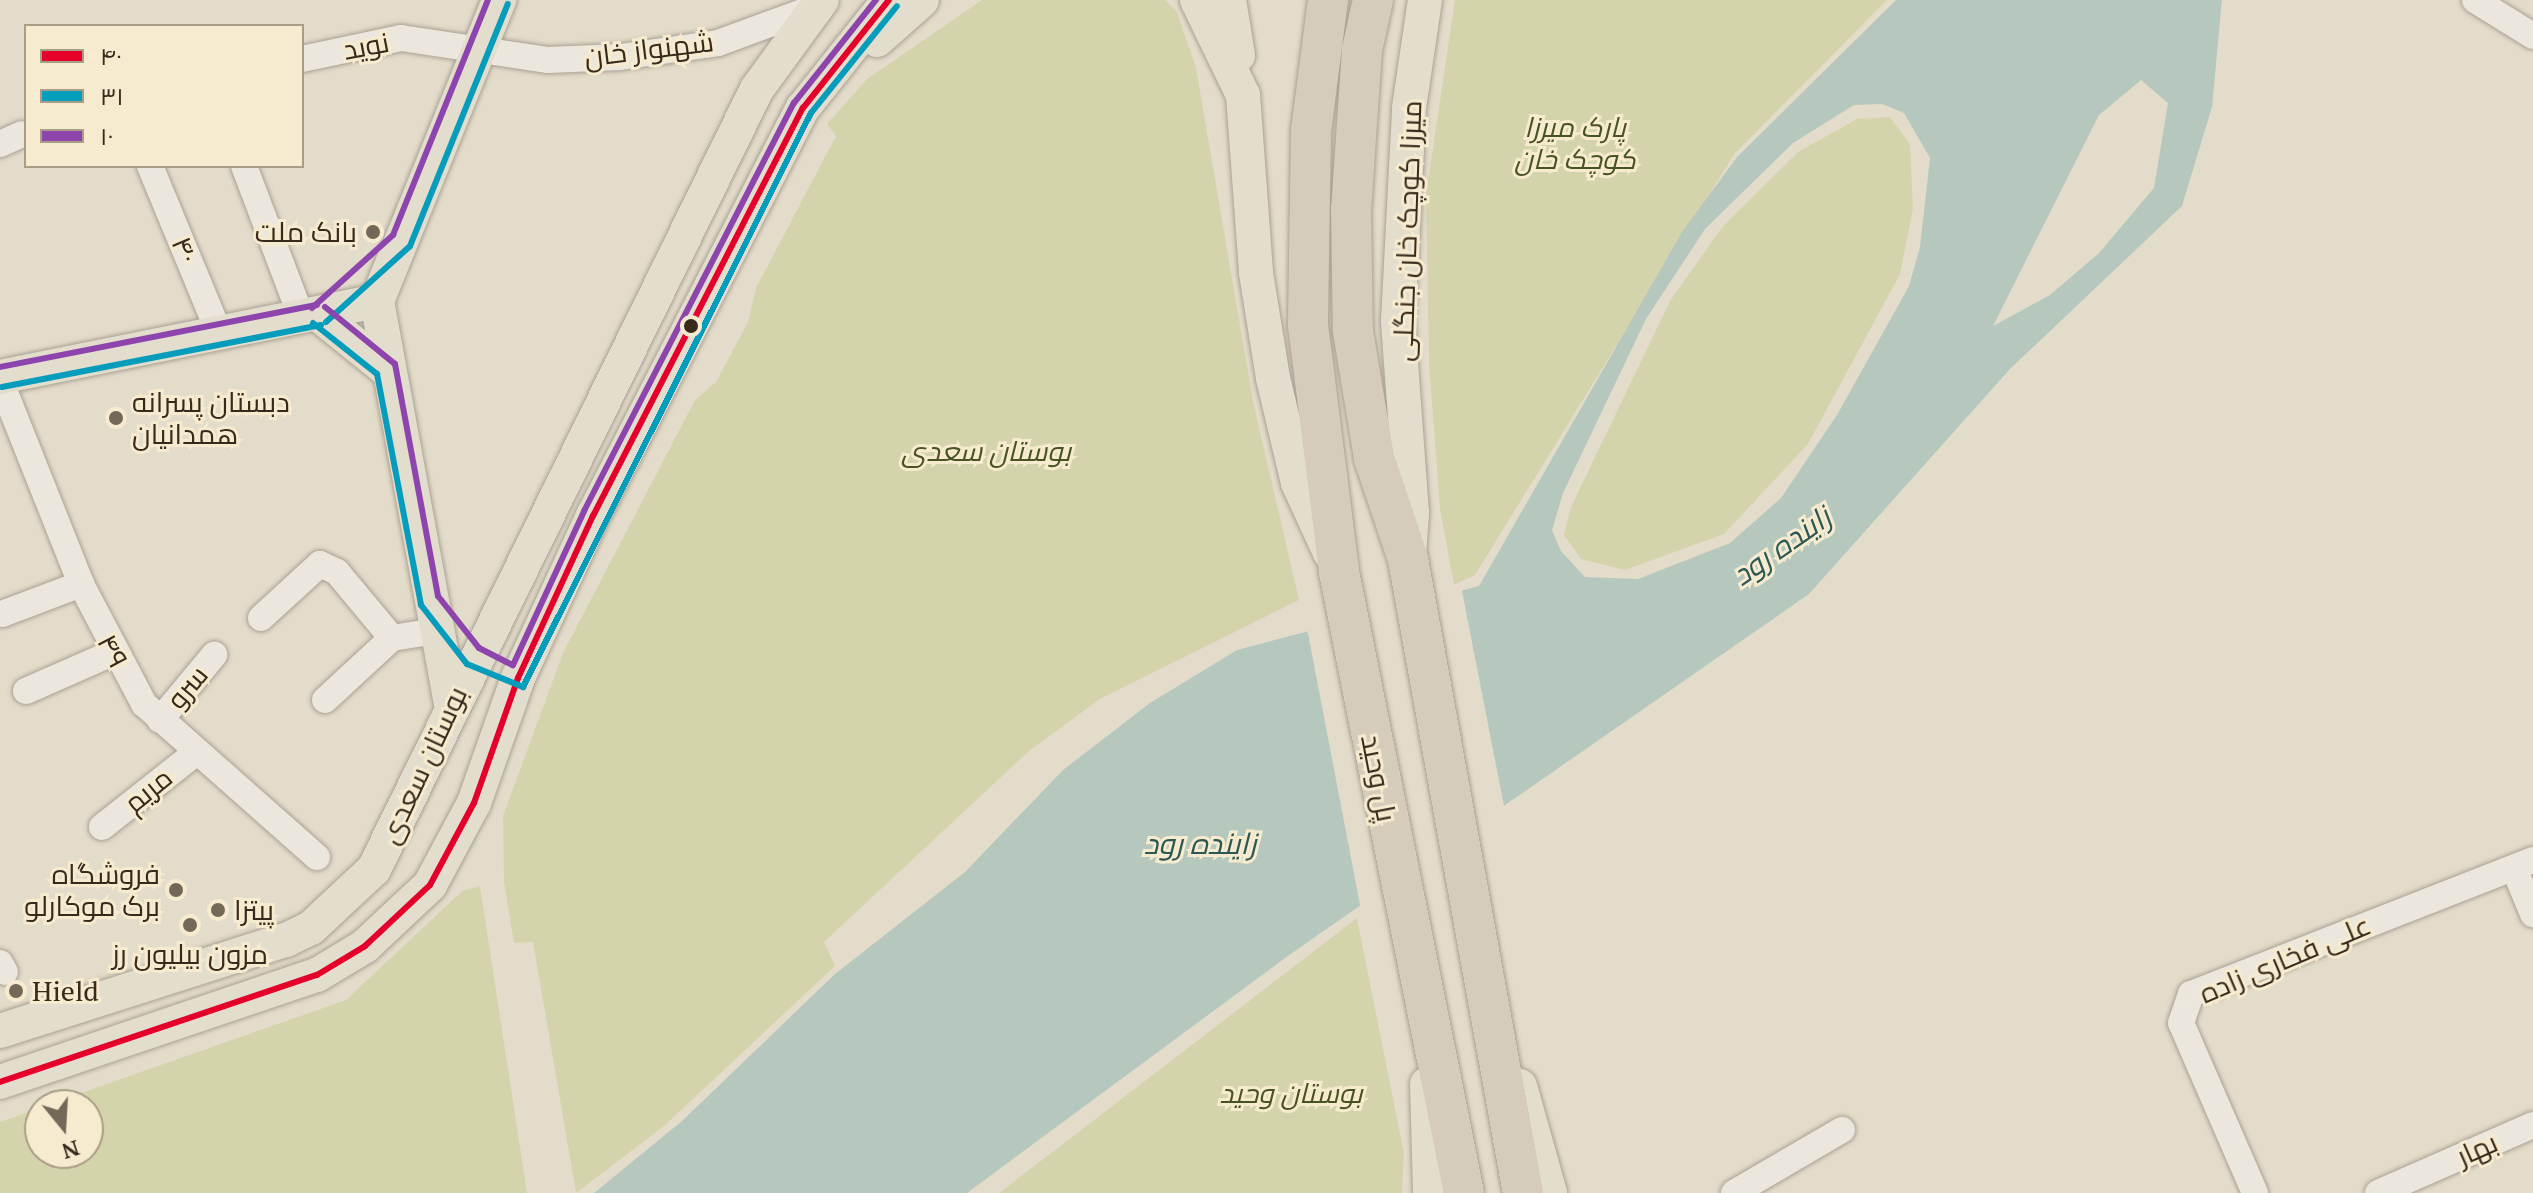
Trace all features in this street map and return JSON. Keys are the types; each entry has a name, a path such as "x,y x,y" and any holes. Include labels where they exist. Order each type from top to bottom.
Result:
{"highway":[{"name":"پل وحید","path":"1328,0 1308,177 1308,325 1339,572 1418,984 1464,1193"},
{"path":"1373,0 1362,50 1353,182 1353,331 1374,458 1408,559 1487,971 1523,1193"}],"main road":[{"path":"451,704 386,369 377,301 499,0"},
{"name":"بوستان سعدی","path":"0,1082 317,975 365,946 430,885 474,803 518,678 593,516 803,108 889,0"},
{"path":"803,108 922,0"},
{"path":"1197,0 1243,95"},
{"name":"میرزا کوچک خان جنگلی","path":"1408,559 1412,513 1398,321 1409,108 1425,0"},
{"name":"بوستان سعدی","path":"14,1026 311,928 374,869 473,656 757,89 819,4"},
{"path":"1233,7 1256,273 1273,378 1298,483 1339,572"},
{"path":"311,317 401,241"},
{"path":"0,379 377,301"},
{"path":"311,317 386,369"},
{"path":"432,615 473,656 518,678"},
{"path":"1487,971 1550,1193"},
{"path":"1418,984 1430,1193"},
{"path":"88,1002 77,1014 77,1030 87,1043 102,1046"},
{"path":"14,1026 43,1043 39,1069"}],"street":[{"path":"2475,0 2533,36"},
{"name":"شهنواز خان","path":"478,51 548,60 632,56 718,43 819,4"},
{"name":"نوید","path":"304,59 401,38 478,51"},
{"name":"۴۰","path":"151,168 220,335"},
{"path":"245,168 311,317"},
{"name":"۴۹","path":"0,379 81,584 112,653 160,720 194,754 317,857"},
{"path":"261,618 320,564 337,572 392,638"},
{"path":"2,614 81,584"},
{"path":"325,700 392,638 432,615"},
{"path":"26,691 112,653"},
{"name":"سرو","path":"160,720 214,655"},
{"name":"مریم","path":"102,827 194,754"},
{"path":"2524,864 2533,914"},
{"name":"علی فخاری زاده","path":"2255,1193 2181,1023 2191,994 2524,864"},
{"name":"بهار","path":"2378,1193 2533,1125"},
{"path":"1734,1193 1842,1130"}],"green space":[{"name":"بوستان سعدی","path":"982,0 1165,0 1177,12 1196,68 1253,401 1299,600 1100,699 1029,751 824,942 835,966 664,1126 576,1193 533,942 514,943 504,882 503,816 563,653 695,400 716,382 748,322 756,288 836,136 827,124 867,79"},
{"name":"پارک میرزا کوچک خان","path":"1455,0 1887,0 1735,153 1475,575 1454,585 1440,509 1429,363 1426,195"},
{"path":"1890,117 1910,144 1913,208 1900,274 1808,444 1724,534 1625,570 1581,559 1564,535 1571,507 1670,301 1723,226 1798,152 1857,119"},
{"path":"480,886 527,1193 0,1193 0,1122 24,1114 24,1169 104,1169 104,1089 93,1089 346,1000 462,891"},
{"name":"بوستان وحید","path":"1357,918 1404,1153 1402,1193 999,1193"}],"water":[{"name":"زاینده رود","path":"1896,0 2222,0 2212,107 2182,206 2010,369 1809,594 1292,953 967,1193 594,1193 682,1121 835,974 965,872 1063,770 1150,703 1237,650 1479,586 1682,232 1737,157","holes":["2141,80 2168,103 2154,188 2099,253 2050,295 1993,326 2099,115","1882,104 1904,113 1930,158 1920,247 1909,286 1837,415 1781,498 1730,543 1638,579 1585,577 1561,551 1552,530 1563,493 1646,319 1705,229 1793,143 1854,105"]}],"pier":[{"path":"1461,586 1505,811 1361,910 1306,623"}],"transit line":[{"name":"۱۰","path":"312,308 393,235 488,0"},
{"name":"۱۰","path":"325,307 395,364 438,596 479,648 513,665 584,511 794,103 876,0"},
{"name":"۴۰","path":"0,1082 317,975 365,946 430,885 474,803 518,678 593,516 803,108 889,0"},
{"name":"۳۱","path":"326,322 410,246 508,4"},
{"name":"۳۱","path":"313,323 377,374 421,605 467,664 523,687 811,113 897,6"},
{"name":"۱۰","path":"0,367 317,305"},
{"name":"۳۱","path":"2,387 321,325"}],"place":[{"name":"بانک ملت","path":"373,232"},
{"name":"دبستان پسرانه همدانیان","path":"116,418"},
{"name":"فروشگاه برک موکارلو","path":"176,890"},
{"name":"پیتزا","path":"218,910"},
{"name":"مزون بیلیون رز","path":"190,925"},
{"name":"Hield","path":"16,991"}]}
